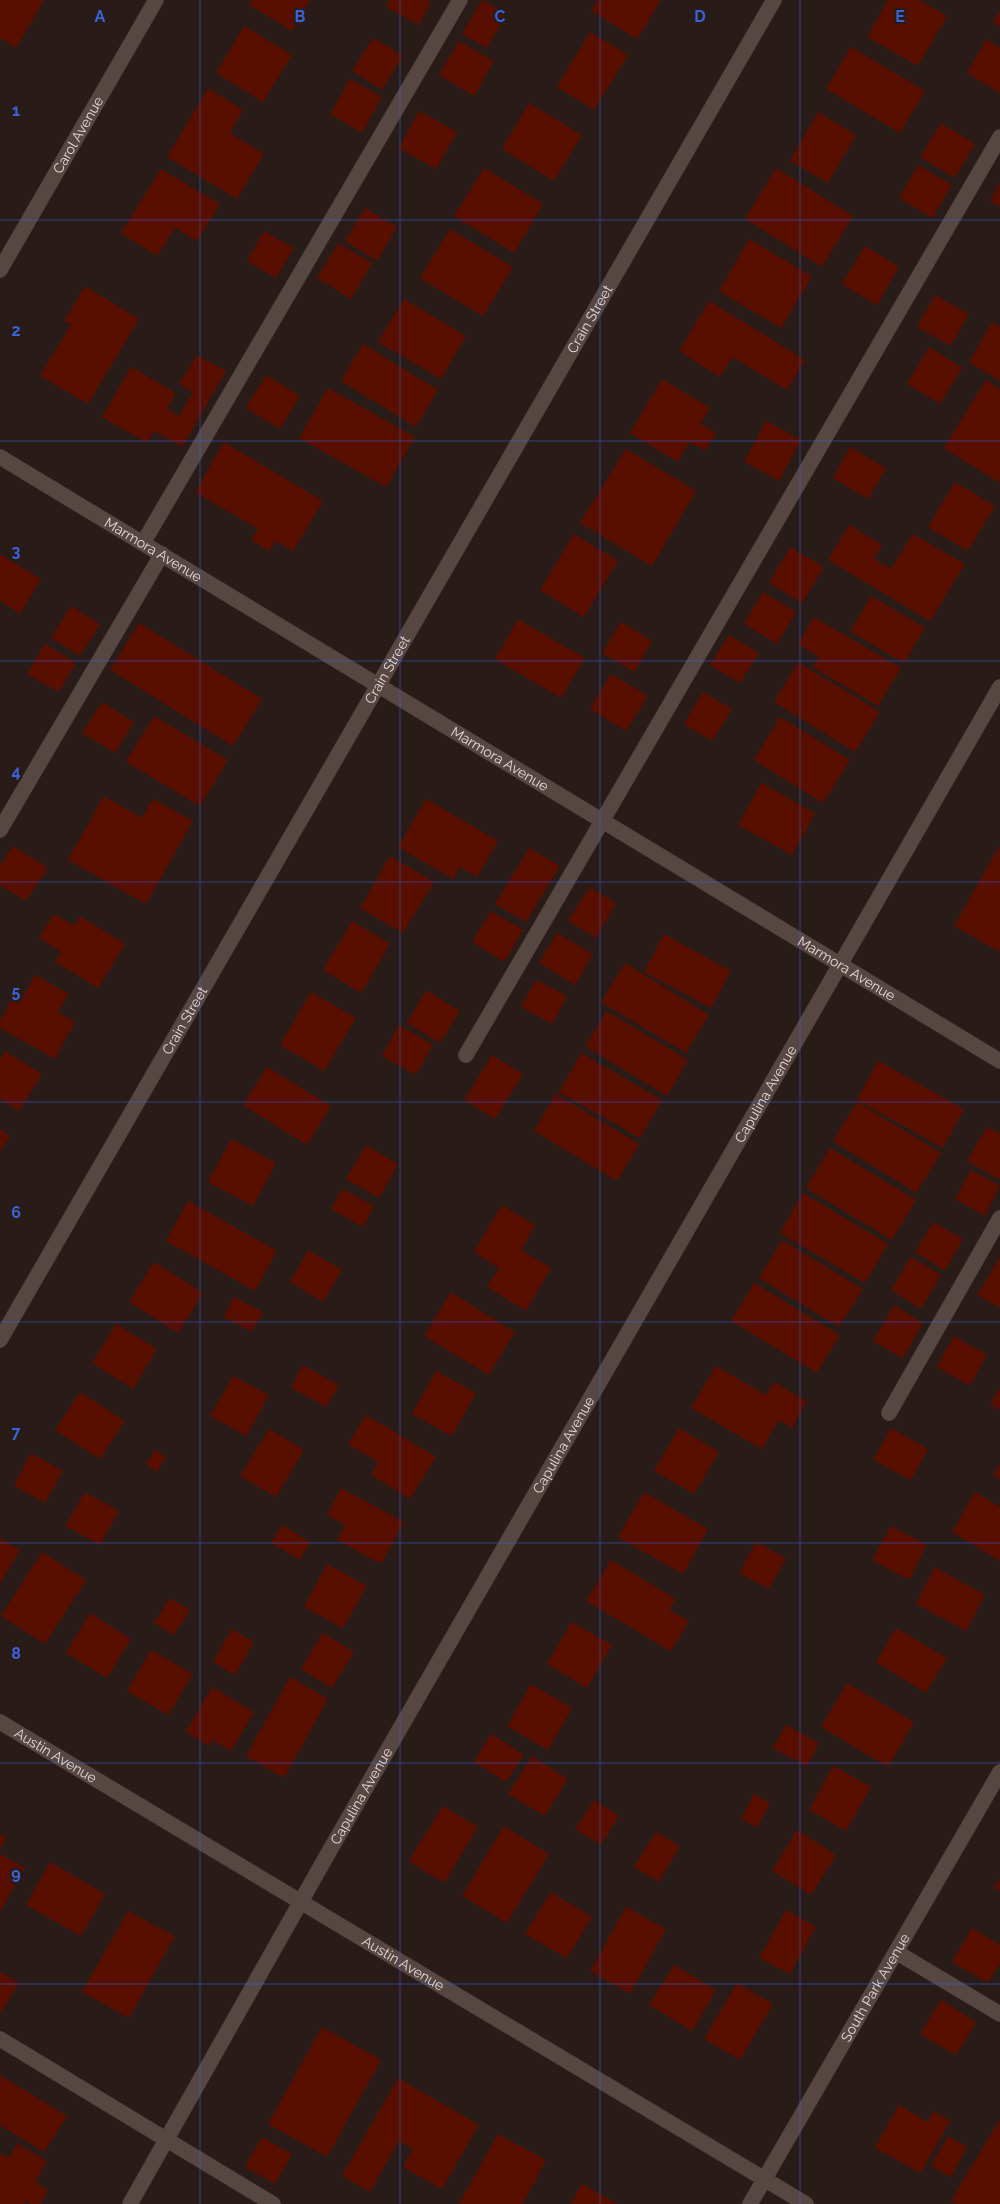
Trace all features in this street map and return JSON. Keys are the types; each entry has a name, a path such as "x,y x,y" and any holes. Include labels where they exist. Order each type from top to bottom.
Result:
{"street":[{"name":"Carol Avenue","path":"0,270 156,0"},
{"path":"143,543 460,0"},
{"name":"Crain Street","path":"0,1340 774,0"},
{"path":"466,1055 1000,137"},
{"name":"Marmora Avenue","path":"0,456 1000,1061"},
{"path":"0,830 162,554"},
{"name":"Capulina Avenue","path":"130,2204 301,1901 1000,687"},
{"path":"889,1412 1000,1218"},
{"name":"Austin Avenue","path":"0,1722 806,2204"},
{"name":"South Park Avenue","path":"750,2204 1000,1772"},
{"path":"896,1952 1000,2014"},
{"path":"0,2039 273,2204"}],"building":[{"path":"0,0 44,0 16,48 0,38"},
{"path":"253,0 310,0 292,31 249,5"},
{"path":"390,0 426,0 431,2 419,25 386,7"},
{"path":"482,0 507,14 487,48 462,34"},
{"path":"598,0 661,0 637,39 591,11"},
{"path":"888,0 919,0 947,16 918,66 867,37"},
{"path":"1000,10 1000,27 993,22"},
{"path":"244,26 292,55 263,102 216,73"},
{"path":"590,32 628,55 594,110 557,87"},
{"path":"373,38 403,56 382,90 352,71"},
{"path":"986,39 1000,48 1000,93 967,73"},
{"path":"459,41 494,61 474,96 439,75"},
{"path":"851,47 925,91 900,133 826,89"},
{"path":"350,79 382,97 362,133 330,114"},
{"path":"208,88 243,110 230,133 264,154 237,199 167,157"},
{"path":"529,103 582,135 554,181 502,149"},
{"path":"419,111 457,132 436,169 399,148"},
{"path":"818,112 856,135 828,183 790,161"},
{"path":"941,123 975,144 955,178 920,157"},
{"path":"918,165 952,185 932,218 899,198"},
{"path":"484,168 543,204 514,253 454,216"},
{"path":"776,168 853,216 822,267 745,219"},
{"path":"161,169 220,204 197,241 175,228 157,256 121,233"},
{"path":"1000,182 1000,207 990,201"},
{"path":"365,208 397,227 377,261 345,241"},
{"path":"450,229 513,267 483,316 420,278"},
{"path":"264,231 294,248 276,278 247,261"},
{"path":"749,239 812,276 781,328 719,291"},
{"path":"338,243 372,263 351,299 317,278"},
{"path":"865,246 899,267 877,305 842,284"},
{"path":"85,286 139,319 88,404 40,376 71,324 64,321"},
{"path":"935,295 969,314 951,346 917,327"},
{"path":"404,299 466,336 441,379 378,342"},
{"path":"709,301 805,360 787,390 733,357 720,377 679,351"},
{"path":"992,322 1000,327 1000,381 969,362"},
{"path":"363,344 438,390 416,427 341,381"},
{"path":"929,347 962,368 940,404 907,384"},
{"path":"197,355 226,371 182,447 154,431 147,443 102,417 131,367 176,393 167,409 179,416 193,392 179,384"},
{"path":"266,375 300,396 280,429 246,408"},
{"path":"662,379 710,408 700,424 716,433 705,451 689,442 678,462 630,433"},
{"path":"986,380 1000,389 1000,483 944,448"},
{"path":"328,388 415,437 386,487 299,438"},
{"path":"766,421 801,440 779,481 744,462"},
{"path":"224,442 323,501 293,551 275,541 269,551 251,540 258,529 195,492"},
{"path":"850,447 886,468 868,499 833,478"},
{"path":"626,449 696,491 652,566 580,523"},
{"path":"955,482 995,506 968,551 928,527"},
{"path":"849,525 882,545 874,559 891,569 913,534 965,564 930,621 828,560"},
{"path":"574,534 618,561 584,617 540,590"},
{"path":"790,547 824,567 802,603 769,583"},
{"path":"0,554 41,579 20,614 0,601"},
{"path":"763,592 796,612 777,644 744,624"},
{"path":"871,596 925,628 904,663 850,631"},
{"path":"71,606 100,624 80,656 51,638"},
{"path":"814,617 901,668 878,706 813,667 819,657 798,644"},
{"path":"518,619 585,658 561,698 495,659"},
{"path":"621,622 652,641 634,672 602,653"},
{"path":"139,623 262,699 233,746 110,670"},
{"path":"729,635 759,653 740,683 710,665"},
{"path":"45,644 76,663 59,692 27,674"},
{"path":"798,662 880,712 855,752 774,702"},
{"path":"611,674 648,696 626,731 590,709"},
{"path":"703,692 732,709 712,741 684,724"},
{"path":"102,702 134,722 115,753 82,733"},
{"path":"154,716 228,760 200,806 126,762"},
{"path":"780,717 850,760 823,803 754,760"},
{"path":"761,783 815,813 792,855 738,825"},
{"path":"104,796 142,818 153,799 193,821 146,904 68,860"},
{"path":"426,799 498,841 477,877 460,867 453,879 398,847"},
{"path":"1000,845 1000,952 954,926"},
{"path":"13,846 48,868 26,901 0,885 0,866"},
{"path":"529,848 560,866 526,922 495,904"},
{"path":"390,856 434,882 403,933 360,908"},
{"path":"590,887 616,903 596,938 568,921"},
{"path":"491,911 523,930 504,962 472,942"},
{"path":"54,914 74,926 80,916 125,944 98,988 55,962 61,952 39,938"},
{"path":"352,921 390,944 361,993 323,970"},
{"path":"557,933 593,954 575,985 539,963"},
{"path":"664,934 731,971 711,1008 644,972"},
{"path":"625,963 709,1015 686,1053 601,1002"},
{"path":"35,975 69,994 58,1012 75,1022 55,1059 0,1028 0,1021 12,999 19,1004"},
{"path":"536,980 567,996 552,1024 521,1007"},
{"path":"426,990 460,1011 440,1043 407,1023"},
{"path":"311,992 356,1018 324,1071 280,1045"},
{"path":"607,1011 688,1060 667,1096 585,1046"},
{"path":"399,1025 433,1045 416,1075 382,1056"},
{"path":"5,1051 42,1074 19,1111 0,1099 0,1059"},
{"path":"581,1053 662,1100 640,1138 559,1092"},
{"path":"492,1055 523,1074 495,1119 464,1100"},
{"path":"878,1061 964,1109 943,1148 857,1100"},
{"path":"267,1067 331,1106 307,1145 243,1105"},
{"path":"556,1094 639,1144 617,1181 534,1131"},
{"path":"857,1102 941,1153 916,1193 833,1141"},
{"path":"987,1127 1000,1134 1000,1180 967,1161"},
{"path":"0,1129 10,1136 0,1152"},
{"path":"231,1139 276,1163 253,1206 208,1182"},
{"path":"366,1145 398,1164 379,1198 346,1179"},
{"path":"830,1148 916,1200 892,1240 806,1188"},
{"path":"971,1170 1000,1186 985,1216 955,1199"},
{"path":"342,1189 374,1206 363,1227 331,1209"},
{"path":"803,1193 888,1244 865,1283 780,1233"},
{"path":"188,1201 277,1251 255,1291 166,1241"},
{"path":"502,1205 535,1225 521,1250 551,1268 526,1311 487,1287 499,1268 474,1252"},
{"path":"933,1222 963,1239 945,1271 915,1252"},
{"path":"782,1240 863,1289 839,1327 759,1278"},
{"path":"308,1250 342,1270 323,1302 290,1282"},
{"path":"911,1257 941,1275 921,1309 891,1290"},
{"path":"1000,1257 1000,1308 977,1295"},
{"path":"154,1262 203,1293 178,1333 129,1302"},
{"path":"754,1283 840,1335 817,1373 731,1321"},
{"path":"451,1292 515,1332 489,1375 424,1336"},
{"path":"234,1297 263,1312 252,1332 224,1317"},
{"path":"894,1305 923,1323 903,1358 873,1341"},
{"path":"116,1324 157,1349 133,1389 92,1363"},
{"path":"954,1336 987,1355 970,1386 937,1367"},
{"path":"303,1365 339,1385 326,1407 291,1388"},
{"path":"716,1366 766,1395 774,1382 807,1401 792,1428 779,1420 762,1449 691,1408"},
{"path":"436,1371 476,1393 452,1436 412,1414"},
{"path":"233,1376 269,1395 247,1436 210,1416"},
{"path":"1000,1387 1000,1410 990,1404"},
{"path":"80,1392 125,1421 100,1459 55,1430"},
{"path":"366,1415 436,1457 410,1499 371,1475 378,1462 348,1444"},
{"path":"679,1428 719,1452 694,1494 654,1471"},
{"path":"891,1428 928,1449 911,1480 873,1460"},
{"path":"269,1429 304,1450 276,1497 240,1476"},
{"path":"155,1450 166,1457 157,1472 146,1464"},
{"path":"31,1453 63,1471 45,1503 14,1486"},
{"path":"1000,1463 1000,1479 993,1475"},
{"path":"341,1488 404,1522 381,1564 337,1540 345,1525 327,1515"},
{"path":"85,1492 119,1511 100,1545 65,1526"},
{"path":"644,1492 708,1529 683,1574 618,1537"},
{"path":"975,1492 1000,1507 1000,1561 952,1532"},
{"path":"282,1525 310,1542 300,1560 271,1543"},
{"path":"891,1526 927,1545 909,1580 872,1560"},
{"path":"0,1538 20,1550 0,1583"},
{"path":"756,1542 786,1558 769,1589 739,1573"},
{"path":"42,1552 86,1580 45,1644 1,1616"},
{"path":"611,1560 676,1599 669,1610 689,1621 671,1651 586,1601"},
{"path":"327,1564 367,1586 343,1628 304,1607"},
{"path":"935,1567 985,1595 966,1631 916,1604"},
{"path":"170,1598 190,1610 174,1635 154,1623"},
{"path":"90,1613 131,1639 107,1678 66,1653"},
{"path":"572,1622 612,1645 587,1688 547,1664"},
{"path":"896,1628 947,1658 926,1693 876,1662"},
{"path":"232,1629 254,1642 235,1675 213,1662"},
{"path":"323,1633 354,1652 332,1688 301,1669"},
{"path":"151,1650 193,1674 168,1715 127,1691"},
{"path":"290,1677 328,1699 284,1778 246,1756"},
{"path":"847,1683 914,1722 888,1767 821,1727"},
{"path":"531,1684 572,1708 548,1750 507,1726"},
{"path":"212,1687 254,1712 231,1751 212,1740 209,1746 186,1732"},
{"path":"786,1725 819,1743 807,1766 773,1748"},
{"path":"491,1734 524,1755 506,1782 474,1762"},
{"path":"532,1756 568,1779 545,1816 508,1794"},
{"path":"833,1766 871,1787 846,1831 809,1810"},
{"path":"754,1794 770,1803 757,1828 741,1819"},
{"path":"594,1800 619,1816 601,1845 575,1829"},
{"path":"443,1806 478,1827 444,1883 409,1861"},
{"path":"504,1826 549,1854 507,1923 462,1896"},
{"path":"797,1830 836,1855 811,1895 772,1871"},
{"path":"656,1832 680,1846 659,1882 634,1867"},
{"path":"0,1834 6,1838 0,1849"},
{"path":"0,1854 25,1868 0,1912"},
{"path":"50,1862 105,1894 81,1936 26,1905"},
{"path":"1000,1878 1000,1891 994,1888"},
{"path":"551,1892 592,1917 567,1958 525,1934"},
{"path":"626,1907 666,1929 630,1994 590,1971"},
{"path":"786,1910 816,1927 790,1974 759,1958"},
{"path":"128,1911 175,1936 129,2018 82,1992"},
{"path":"972,1928 1000,1945 1000,1963 988,1983 952,1962"},
{"path":"674,1965 716,1990 692,2031 649,2005"},
{"path":"0,1972 19,1983 0,2014"},
{"path":"737,1983 773,2004 740,2060 704,2039"},
{"path":"941,2000 976,2022 956,2055 920,2034"},
{"path":"322,2027 381,2060 327,2157 268,2124"},
{"path":"0,2075 67,2116 44,2152 0,2125"},
{"path":"398,2078 479,2125 442,2189 403,2167 413,2149 399,2141 370,2192 342,2176"},
{"path":"899,2105 928,2122 934,2111 950,2121 921,2173 875,2148"},
{"path":"1000,2119 1000,2204 956,2204 951,2201"},
{"path":"498,2134 546,2160 523,2204 459,2204"},
{"path":"948,2136 967,2147 951,2177 931,2166"},
{"path":"262,2137 292,2154 275,2184 245,2167"},
{"path":"17,2143 47,2161 35,2182 48,2190 41,2204 31,2204 26,2201 24,2204 0,2204 0,2153 9,2158"},
{"path":"582,2184 618,2204 571,2204"}]}
